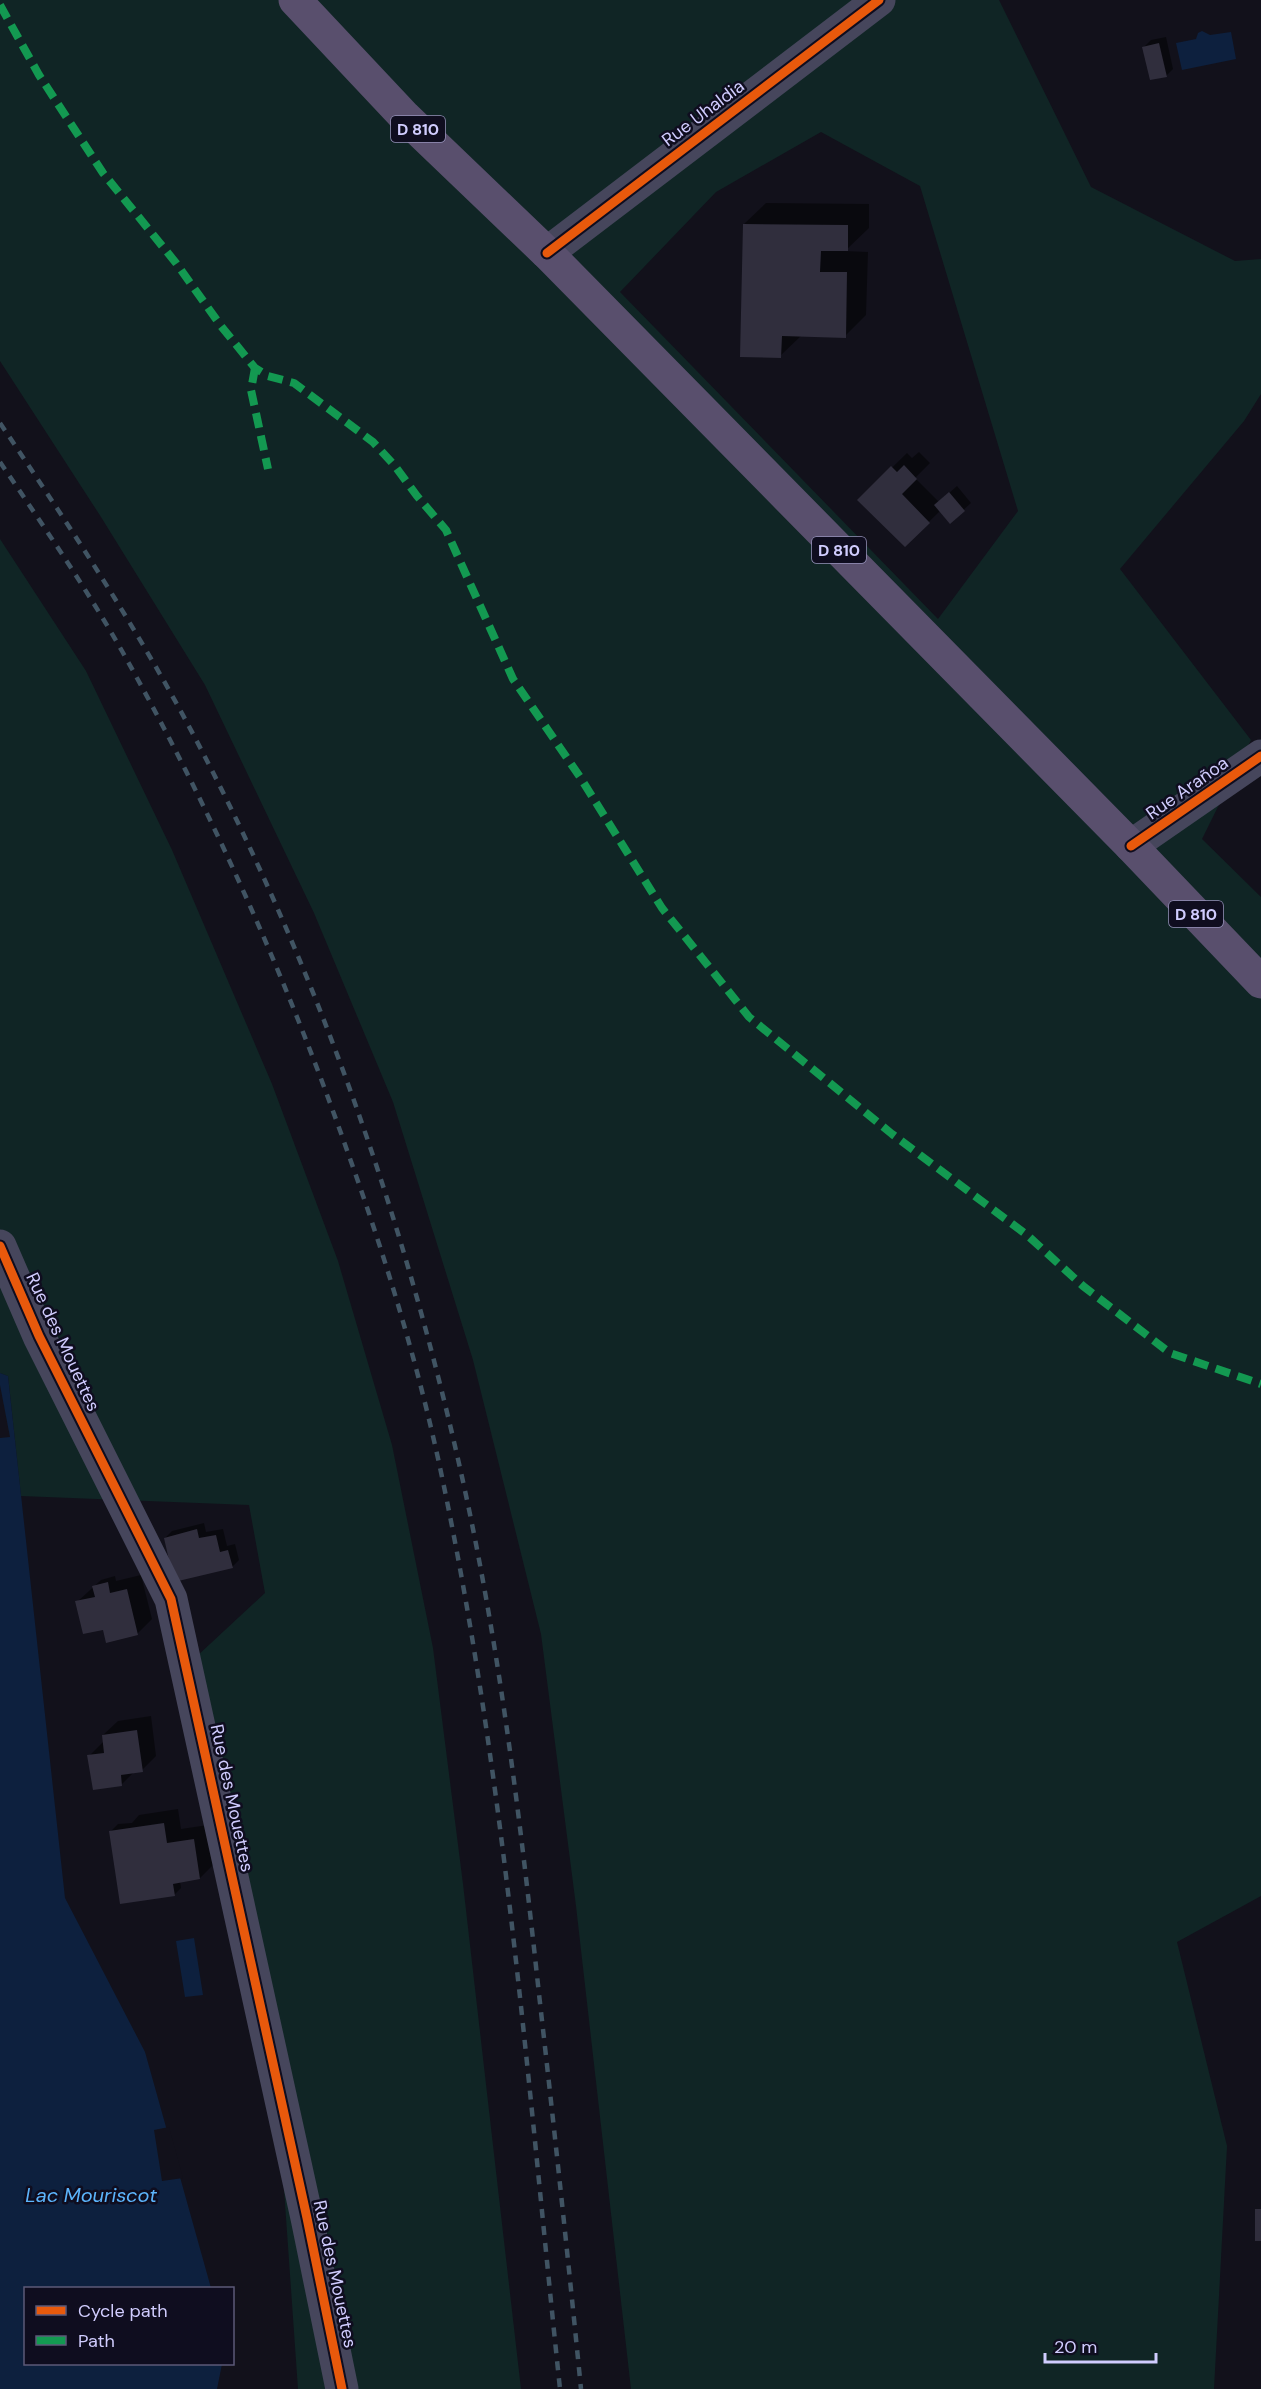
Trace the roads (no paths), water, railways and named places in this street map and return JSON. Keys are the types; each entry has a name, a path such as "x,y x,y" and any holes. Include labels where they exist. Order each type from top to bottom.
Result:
{"main road":[{"name":"D 810","path":"295,0 405,117 547,253 1131,846 1261,982"}],"street":[{"name":"Rue Uhaldia","path":"547,253 879,0"},
{"name":"Rue Arañoa","path":"1131,846 1261,756"},
{"name":"Rue des Mouettes","path":"0,1246 39,1336 171,1599 307,2218 342,2389"}],"water":[{"path":"1202,31 1210,35 1231,32 1236,59 1182,70 1176,43 1196,39 1198,33"},
{"name":"Lac Mouriscot","path":"0,1373 8,1376 65,1898 145,2052 211,2287 24,2287 24,2365 222,2365 217,2389 0,2389"},
{"path":"194,1938 203,1995 185,1997 176,1941"}],"railway":[{"path":"0,423 125,615 193,734 237,821 316,1000 383,1185 411,1278 460,1468 497,1664 524,1862 581,2389"},
{"path":"0,462 108,627 155,711 217,834 300,1024 362,1193 401,1314 442,1477 483,1703 513,1932 560,2389"}]}
